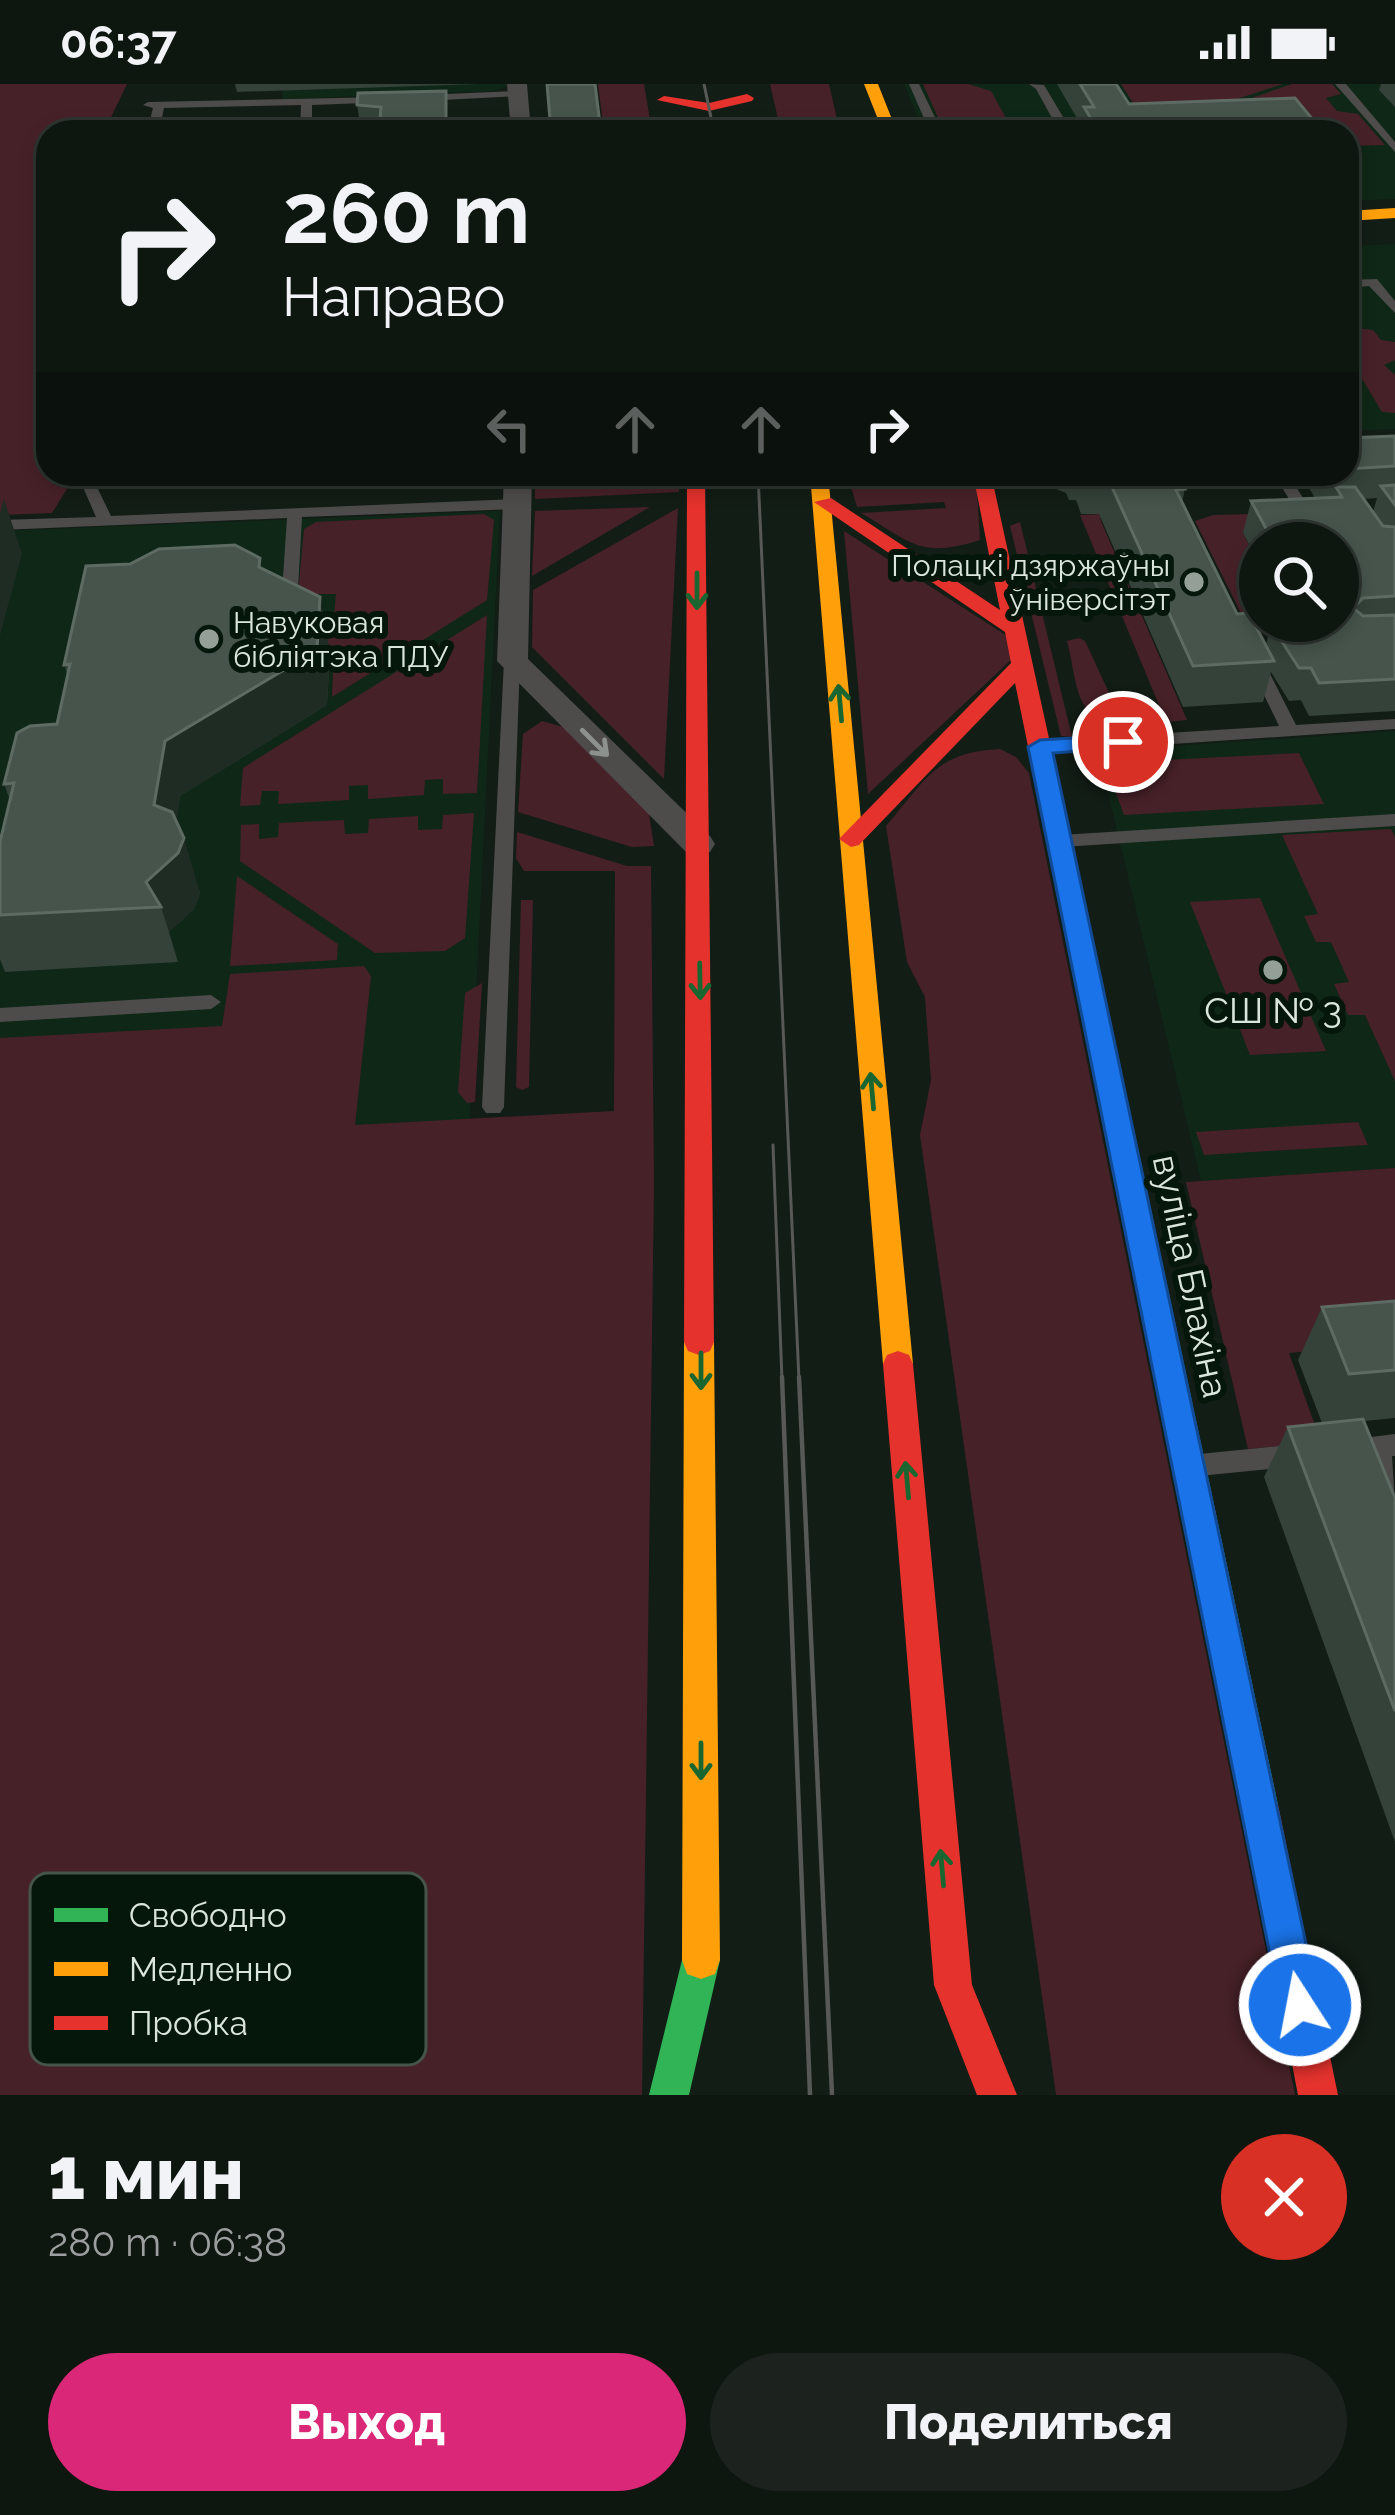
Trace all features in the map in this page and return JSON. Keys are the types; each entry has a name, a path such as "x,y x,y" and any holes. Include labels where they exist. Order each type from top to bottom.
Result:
{"main road":[{"path":"871,84 885,120"},
{"path":"662,92 709,107 745,91"},
{"path":"1359,214 1395,213"},
{"path":"696,486 701,2072"},
{"name":"вуліца Блахіна","path":"984,486 1192,1465 1318,2095"},
{"path":"821,488 898,551 1016,631"},
{"path":"821,488 952,1985 955,2073"},
{"path":"898,551 966,556 995,538"},
{"path":"851,839 1023,663"},
{"path":"934,754 995,743 1040,747"},
{"path":"669,2095 701,1960"},
{"path":"952,1985 997,2095"}],"street":[{"path":"518,89 520,120"},
{"path":"517,489 512,661 698,844"}],"lane":[{"path":"221,103 222,84"},
{"path":"361,84 361,101"},
{"path":"914,84 930,120"},
{"path":"1034,84 1059,120"},
{"path":"1340,84 1395,149"},
{"path":"153,120 154,105 361,101 518,89"},
{"path":"306,120 307,103"},
{"path":"1359,283 1372,282 1395,309"},
{"path":"90,486 106,520"},
{"path":"1288,486 1311,522"},
{"path":"0,525 295,512 517,489"},
{"path":"1304,512 1337,510"},
{"path":"288,622 295,512"},
{"path":"493,1107 512,661"},
{"path":"1260,670 1290,731"},
{"path":"1040,747 1395,724"},
{"path":"1060,841 1395,820"},
{"path":"0,1015 211,1002"},
{"path":"1192,1465 1386,1446 1395,1492"}],"shaded area":[{"path":"0,84 127,84 110,120 36,120 36,486 69,486 52,513 0,515"},
{"path":"283,84 510,85 493,91 282,99"},
{"path":"598,84 644,84 650,120 602,120"},
{"path":"770,84 829,84 837,120 778,120"},
{"path":"904,84 1395,84 1395,199 1359,200 1359,120 919,120"},
{"path":"923,84 968,84 991,91 1007,120 939,120"},
{"path":"1121,84 1283,84 1185,116 1144,120"},
{"path":"1292,84 1332,84 1341,94 1326,98 1337,111 1358,114 1385,145 1359,146 1359,120 1191,119"},
{"path":"1395,244 1395,429 1359,430 1359,246"},
{"path":"1359,328 1395,342 1395,360 1384,365 1395,375 1395,413 1382,412 1361,377"},
{"path":"535,486 679,486 679,492 535,499"},
{"path":"977,486 980,540 943,548 917,545 861,513 946,508 944,502 857,507 851,487"},
{"path":"650,507 532,576 535,511"},
{"path":"678,508 664,779 532,647 533,590"},
{"path":"500,511 469,1135 0,1165 0,531"},
{"path":"1291,513 1296,522 1239,522 1239,609 1195,521 1213,515"},
{"path":"484,514 494,520 487,600 332,697 334,650 298,632 301,618 334,616 336,594 298,594 304,529 316,522"},
{"path":"1103,514 1100,519 1187,720 1166,722 1080,515"},
{"path":"1020,522 1072,737 1061,736 1010,526"},
{"path":"844,531 1007,636 1012,659 868,794"},
{"path":"487,615 477,793 443,794 443,779 425,780 424,795 368,799 368,785 349,786 349,800 278,804 279,791 262,791 260,805 240,806 243,768"},
{"path":"1067,641 1085,641 1124,725 1095,717 1080,698"},
{"path":"542,721 563,727 649,814 654,846 632,847 518,812 523,734"},
{"name":"СШ № 3","path":"1395,731 1395,1168 1201,1181 1098,751"},
{"path":"1000,749 1016,757 1029,773 1295,2095 1056,2095 920,1135 931,1080 925,997 907,962 886,826 934,771 960,756"},
{"path":"1299,753 1324,804 1124,815 1105,763"},
{"path":"474,813 465,938 445,951 375,953 240,861 241,825 259,824 259,839 278,837 279,823 344,820 345,834 368,833 369,819 418,816 418,830 442,829 443,815"},
{"path":"1391,829 1395,837 1395,1081 1365,1015 1348,1015 1334,984 1349,982 1331,942 1316,942 1304,916 1318,914 1282,835"},
{"path":"517,832 627,866 651,866 654,1186 642,2095 0,2095 0,1038 222,1026 230,974 364,966 371,976 355,1125 614,1111 615,871 524,871 516,858"},
{"path":"237,876 338,944 337,960 230,966"},
{"path":"1260,898 1326,1051 1250,1055 1190,902"},
{"path":"521,900 533,900 529,1087 522,1090 516,1087"},
{"path":"482,983 475,1102 467,1103 458,1092 465,993"},
{"path":"1358,1122 1368,1145 1204,1155 1196,1132"},
{"path":"1395,1168 1395,1343 1289,1353 1321,1442 1248,1449 1186,1182"}],"building":[{"path":"547,84 595,84 600,120 550,120"},
{"path":"1080,84 1116,84 1129,104 1295,98 1313,120 1092,120 1084,107 1094,107"},
{"path":"446,91 446,120 380,120 381,107 357,105 358,93"},
{"path":"1395,436 1395,466 1359,468 1359,438"},
{"path":"1395,485 1395,505 1381,486"},
{"path":"1111,486 1184,486 1176,490 1239,614 1239,642 1264,642 1274,661 1193,666"},
{"path":"1336,487 1355,487 1383,526 1395,527 1395,596 1359,602 1359,522 1262,522 1251,501 1342,497"},
{"path":"235,545 260,558 259,567 320,597 317,650 165,741 154,805 172,812 184,838 178,853 146,882 161,907 0,915 0,842 14,783 4,784 17,733 30,726 57,724 70,664 64,665 86,566 130,564 159,549"},
{"path":"1359,613 1395,615 1395,679 1319,683 1311,668 1299,668 1282,642 1359,642"},
{"path":"1395,1301 1395,1370 1349,1374 1322,1307"},
{"path":"1363,1419 1395,1498 1395,1711 1288,1427"}],"tram line":[{"path":"704,84 712,120"},
{"path":"759,486 799,1380"},
{"path":"773,1145 782,1380"},
{"path":"782,1377 810,2095"},
{"path":"799,1377 832,2095"}],"traffic: fast":[{"path":"1089,980 1260,1805"},
{"path":"669,2095 701,1960"}],"traffic: slow":[{"path":"871,84 885,120"},
{"path":"1359,215 1395,213"},
{"path":"820,486 898,1364"},
{"path":"699,1342 701,1960"}],"traffic: jam":[{"path":"664,100 709,107 747,98"},
{"path":"696,486 699,1342"},
{"path":"985,486 1089,980"},
{"path":"824,502 1016,630"},
{"path":"851,839 1023,663"},
{"path":"898,1364 953,1985"},
{"path":"1260,1805 1318,2095"},
{"path":"953,1985 997,2095"}],"place":[{"name":"Полацкі дзяржаўны ўніверсітэт","path":"1194,582"},
{"name":"Навуковая бібліятэка ПДУ","path":"209,639"},
{"name":"СШ № 3","path":"1273,970"}],"route":[{"path":"1123,742 1040,747 1300,2005"}]}
